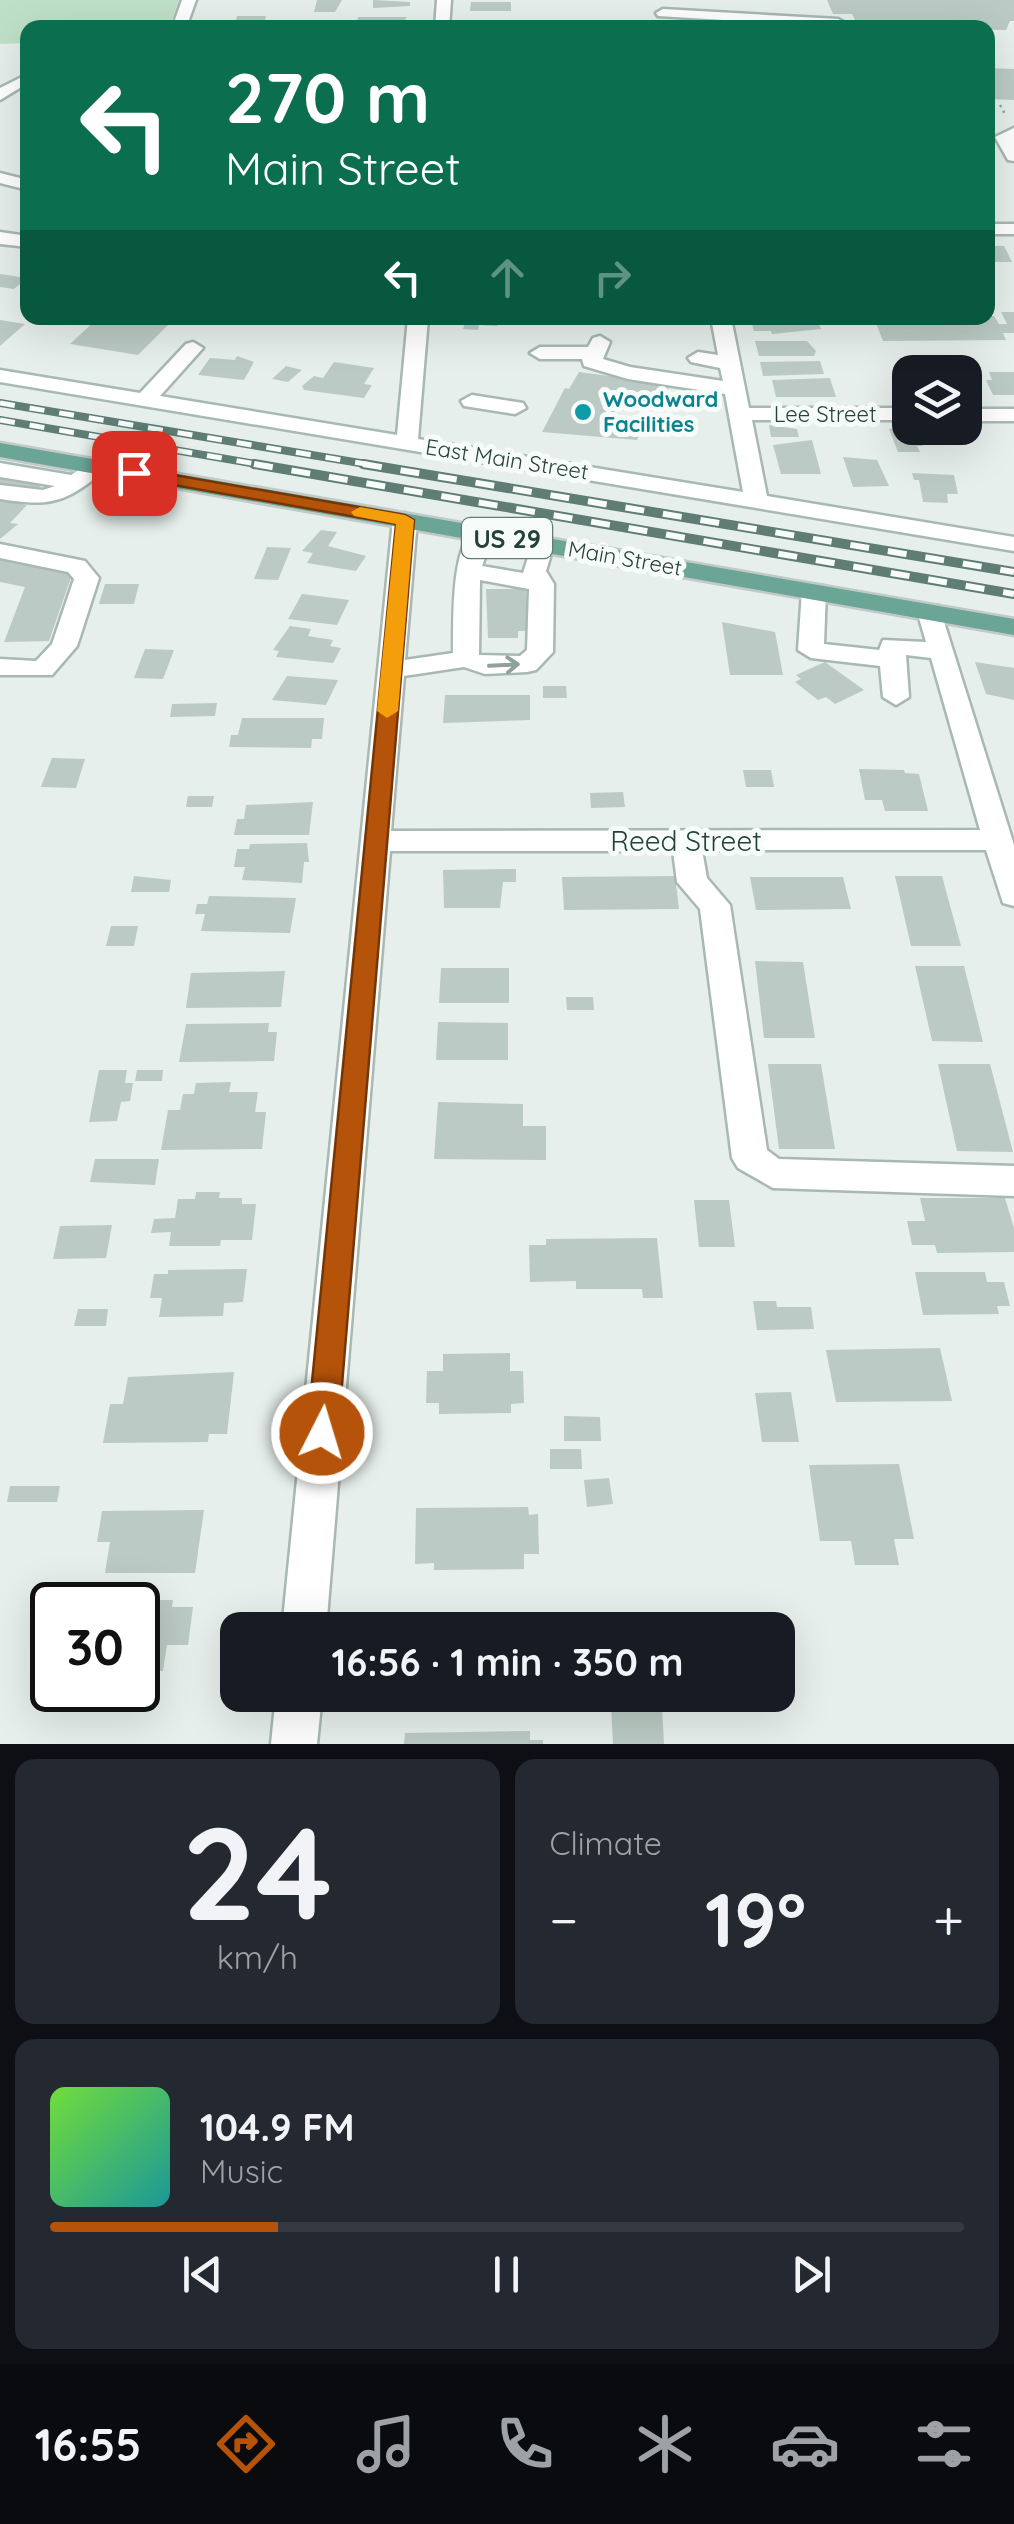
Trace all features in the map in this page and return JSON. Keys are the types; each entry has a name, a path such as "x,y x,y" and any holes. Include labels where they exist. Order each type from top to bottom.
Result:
{"main road":[{"name":"Main Street","path":"2,458 96,466 1014,627"}],"street":[{"path":"663,13 809,20"},
{"path":"1014,133 1003,137 1014,156"},
{"path":"407,443 417,325"},
{"path":"722,325 756,500"},
{"path":"144,400 193,348"},
{"path":"540,353 597,348 591,362 628,373 735,388"},
{"path":"698,358 730,363"},
{"name":"East Main Street","path":"0,376 33,376 144,400 1014,544"},
{"path":"472,401 515,408"},
{"name":"Lee Street","path":"740,414 892,414"},
{"path":"982,414 1014,414"},
{"path":"2,458 76,482"},
{"path":"0,492 48,500 96,466"},
{"path":"306,1612 405,520"},
{"path":"466,659 468,571 482,534"},
{"path":"391,670 466,659 485,666 528,664 540,652 542,584 534,571 542,544"},
{"path":"0,551 76,566 87,578 64,646 43,669 0,667"},
{"path":"468,571 542,584"},
{"path":"814,591 811,650 942,652"},
{"path":"882,603 896,697"},
{"path":"930,612 1014,895"},
{"path":"686,840 692,882 715,906 750,1158 773,1173 1014,1180"},
{"name":"Reed Street","path":"375,841 998,840"},
{"path":"294,1744 297,1712"}],"path":[{"path":"1000,105 1006,116"}],"green space":[{"path":"0,0 179,0 172,20 20,20 20,43 0,44"}],"building":[{"path":"317,0 342,0 335,12 314,12"},
{"path":"373,0 410,2 410,6 373,8"},
{"path":"827,0 1014,0 1014,21 1006,30 995,30 995,20 855,20 852,14 833,14"},
{"path":"471,2 511,2 511,11 470,11"},
{"path":"237,16 266,16 265,20 236,20"},
{"path":"358,17 407,17 405,20 358,20"},
{"path":"995,68 1014,69 1014,100 995,99"},
{"path":"995,246 1004,246 1012,262 995,262"},
{"path":"0,274 20,277 20,284 14,289 0,287"},
{"path":"1001,312 1014,312 1014,333 1003,333 1006,340 883,341 877,325 995,325 995,318 999,324 1007,324"},
{"path":"0,320 24,325 0,346"},
{"path":"90,325 168,325 138,355 70,344"},
{"path":"464,325 479,325 478,330 463,329"},
{"path":"752,325 819,325 821,329 772,334 754,331"},
{"path":"755,341 807,341 816,351 814,356 759,356"},
{"path":"237,356 254,362 244,380 198,375 210,358 235,360"},
{"path":"820,361 824,374 763,376 760,362"},
{"path":"334,362 374,368 364,384 372,385 364,398 304,390 302,386 314,376 323,378"},
{"path":"286,366 302,370 288,382 272,379"},
{"name":"Woodward Facilities","path":"579,372 670,384 662,403 609,396 606,403 618,404 611,420 644,424 637,440 542,432 565,388 569,389"},
{"path":"989,372 1014,372 1014,395 993,395 986,380 992,380"},
{"path":"830,378 836,397 776,397 772,380"},
{"path":"769,425 797,429 799,437 771,437"},
{"path":"812,440 821,474 781,474 773,445"},
{"path":"895,445 923,446 917,446 920,452 898,452"},
{"path":"843,457 877,460 889,486 853,487"},
{"path":"912,473 954,475 958,494 947,494 948,503 923,502 919,480 914,480"},
{"path":"0,475 45,481 33,494 0,487"},
{"path":"0,500 27,505 10,523 18,524 0,539"},
{"path":"321,530 337,532 328,546 366,556 356,571 307,563 313,553 302,551"},
{"path":"267,547 291,548 278,580 254,579"},
{"path":"0,555 74,569 49,641 4,642 25,587 0,582"},
{"path":"105,584 139,584 134,604 99,604"},
{"path":"486,589 526,589 527,631 518,631 518,638 488,638"},
{"path":"302,594 349,600 337,625 288,619"},
{"path":"722,622 775,632 783,675 730,675"},
{"path":"290,626 311,629 308,636 333,640 330,646 341,648 333,663 276,657 279,651 273,650"},
{"path":"145,649 174,650 163,679 134,678"},
{"path":"825,662 864,690 835,704 826,697 818,700 795,682 801,679 796,675"},
{"path":"975,662 1014,668 1014,700 986,694"},
{"path":"287,676 338,680 326,705 272,700"},
{"path":"543,686 566,686 567,698 543,698"},
{"path":"445,695 530,695 530,720 443,723"},
{"path":"217,703 215,716 170,717 172,704"},
{"path":"242,718 324,718 322,739 312,739 311,748 229,747 231,735 238,735"},
{"path":"52,758 85,759 76,788 41,787"},
{"path":"859,769 919,774 928,811 885,811 882,800 865,800"},
{"path":"743,770 771,770 774,787 746,787"},
{"path":"623,792 625,807 591,808 590,793"},
{"path":"188,796 214,796 212,807 186,807"},
{"path":"313,802 309,835 234,835 237,819 244,819 246,805"},
{"path":"307,843 309,862 304,862 302,883 242,880 245,867 234,867 237,849 249,849 250,844"},
{"path":"516,869 516,882 503,882 500,908 444,908 443,870"},
{"path":"134,876 171,880 169,892 131,892"},
{"path":"675,876 679,909 564,910 562,877"},
{"path":"895,876 942,876 961,946 911,946"},
{"path":"750,877 843,877 851,909 756,910"},
{"path":"209,896 296,898 290,933 201,931 205,914 195,914 197,904 207,904"},
{"path":"111,926 138,926 134,946 106,946"},
{"path":"755,961 803,962 815,1038 764,1038"},
{"path":"915,966 964,966 983,1042 932,1041"},
{"path":"441,968 509,968 509,1003 439,1003"},
{"path":"285,971 281,1007 186,1008 191,973"},
{"path":"566,997 593,997 594,1010 567,1010"},
{"path":"438,1022 508,1023 508,1060 436,1060"},
{"path":"269,1023 268,1032 277,1032 274,1061 179,1062 186,1024"},
{"path":"768,1064 821,1064 835,1149 779,1149"},
{"path":"938,1064 990,1064 1013,1152 957,1151"},
{"path":"99,1070 127,1070 125,1083 133,1083 130,1101 121,1102 117,1121 89,1122"},
{"path":"137,1070 163,1070 162,1081 135,1081"},
{"path":"231,1082 229,1092 258,1092 255,1112 266,1112 262,1149 161,1150 168,1110 180,1110 183,1094 194,1094 196,1083"},
{"path":"438,1102 523,1104 523,1126 546,1126 546,1160 434,1159"},
{"path":"95,1159 159,1159 155,1185 90,1182"},
{"path":"196,1192 220,1192 219,1198 242,1198 242,1204 256,1204 252,1240 221,1240 220,1246 169,1246 171,1232 151,1233 154,1219 175,1218 178,1199 195,1199"},
{"path":"920,1198 1005,1198 1014,1228 1014,1252 937,1253 935,1245 912,1245 907,1221 925,1221"},
{"path":"694,1200 729,1200 735,1247 699,1247"},
{"path":"112,1225 106,1258 53,1259 60,1226"},
{"path":"657,1238 663,1298 643,1298 642,1289 576,1289 576,1281 530,1282 529,1245 546,1245 546,1239"},
{"path":"247,1269 243,1302 224,1303 223,1316 159,1317 162,1298 150,1298 154,1274 168,1274 168,1270"},
{"path":"915,1272 985,1272 987,1282 1004,1282 1010,1306 997,1306 999,1314 923,1315"},
{"path":"753,1301 776,1301 777,1307 811,1307 814,1329 757,1330"},
{"path":"78,1309 108,1309 106,1326 74,1326"},
{"path":"940,1348 952,1401 836,1402 826,1350"},
{"path":"510,1353 510,1371 523,1371 524,1403 511,1404 511,1413 439,1414 439,1403 426,1403 427,1371 443,1371 443,1354"},
{"path":"234,1372 227,1434 209,1434 208,1442 103,1443 110,1404 123,1404 128,1377"},
{"path":"791,1392 799,1442 762,1442 755,1393"},
{"path":"564,1416 600,1417 601,1441 564,1441"},
{"path":"550,1449 581,1449 582,1469 550,1469"},
{"path":"899,1464 914,1539 894,1539 899,1565 855,1565 851,1541 820,1541 809,1465"},
{"path":"609,1478 613,1504 587,1507 584,1480"},
{"path":"10,1486 60,1486 57,1502 7,1502"},
{"path":"528,1507 529,1515 538,1514 539,1554 524,1554 524,1569 434,1570 434,1563 415,1564 416,1508"},
{"path":"204,1510 195,1573 105,1573 110,1542 97,1542 102,1511"},
{"path":"160,1600 173,1600 172,1607 193,1607 188,1645 167,1645 163,1671"},
{"path":"611,1712 662,1712 664,1744 613,1744"},
{"path":"530,1731 530,1740 543,1740 543,1744 404,1744 405,1733"}],"railway":[{"path":"0,403 378,466"},
{"path":"0,420 268,466"},
{"path":"254,464 1014,594"},
{"path":"363,464 1014,572"}],"slow traffic":[{"path":"360,512 405,520 387,711"}],"place":[{"name":"Woodward Facilities","path":"583,412"}],"route":[{"path":"134,473 405,520 322,1433"}]}
